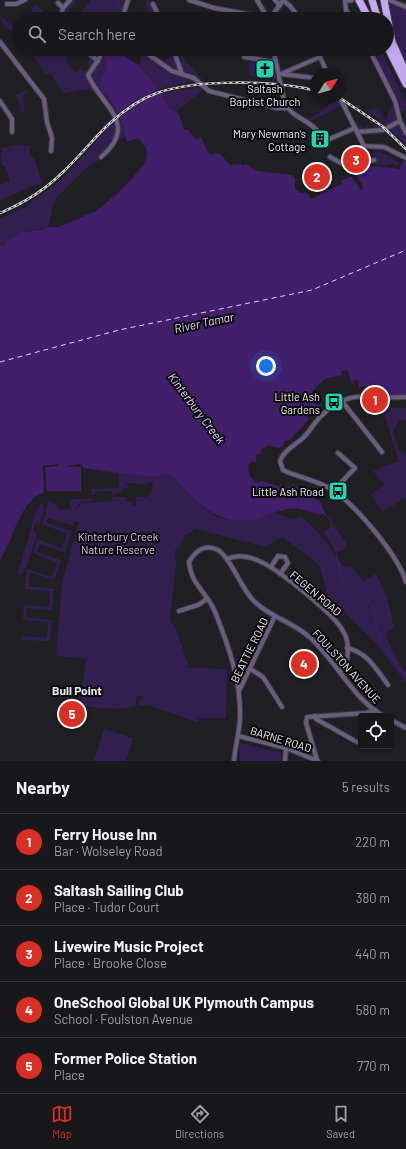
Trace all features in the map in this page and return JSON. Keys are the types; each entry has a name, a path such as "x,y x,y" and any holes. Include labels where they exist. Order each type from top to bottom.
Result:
{"highway":[{"path":"359,0 366,12"},
{"path":"372,0 376,12"},
{"path":"384,0 386,12"},
{"path":"394,48 405,78"},
{"path":"393,56 405,78"}],"street":[{"path":"7,4 16,7 25,0"},
{"path":"62,12 63,8 70,0"},
{"path":"126,12 128,0"},
{"path":"189,0 214,8 236,12"},
{"path":"257,0 264,12"},
{"path":"275,0 280,5"},
{"path":"275,12 283,0 295,12"},
{"path":"347,12 346,0 351,0"},
{"path":"389,0 406,7"},
{"path":"58,3 63,8"},
{"path":"153,4 158,12"},
{"path":"0,42 29,83 44,98 49,130 54,144 51,151"},
{"path":"92,56 98,61"},
{"path":"99,56 98,61 88,75 114,116 118,132 115,143 101,157"},
{"path":"151,56 172,71 194,78 209,91 277,108 286,108"},
{"path":"176,56 182,74"},
{"path":"275,56 286,108 289,112 311,125 330,142 356,130 384,130 400,121"},
{"path":"280,75 319,56 325,68"},
{"path":"373,56 395,101 400,121 406,133"},
{"path":"244,57 276,62"},
{"path":"280,75 310,78"},
{"path":"0,101 12,119 12,132"},
{"path":"343,104 363,147 365,162"},
{"path":"330,157 343,164 363,147 384,147 405,158"},
{"path":"346,161 352,171 365,162 374,160"},
{"path":"406,397 392,398 372,395 341,400 321,416 304,436 284,454 280,461 283,470 317,482 334,490 356,510 398,564 406,582"},
{"path":"341,400 382,452"},
{"path":"334,490 355,468 338,453"},
{"path":"227,558 217,550 202,548 196,551 189,562 192,578 214,610 220,624 239,692 240,716 234,761"},
{"name":"FEGEN ROAD","path":"227,558 241,555 261,561 280,574 336,621 344,633 347,648 346,662 340,671"},
{"name":"FEGEN ROAD","path":"270,567 278,556 285,557 288,563 280,574"},
{"name":"FOULSTON AVENUE","path":"227,558 248,594 260,606 306,634 374,710 379,713"},
{"path":"179,611 198,605 207,599"},
{"name":"BEATTIE ROAD","path":"239,692 249,668 275,616"},
{"path":"347,648 355,650 365,656 388,685"},
{"path":"249,668 264,677 282,707"},
{"path":"318,761 306,723 308,717 366,713 374,710"},
{"path":"315,716 316,719 357,742"},
{"path":"394,722 406,728"},
{"name":"BARNE ROAD","path":"238,736 286,748 318,761"},
{"path":"285,761 286,748"}],"green space":[{"path":"70,0 77,0 68,12 62,12 63,8"},
{"path":"91,0 128,0 126,12 81,12"},
{"path":"145,0 149,0 153,12 148,12"},
{"path":"389,0 406,7 406,68 394,35 394,12 390,12"},
{"path":"36,5 44,12 30,12"},
{"path":"0,15 12,26 12,31 6,27 0,18"},
{"path":"33,56 66,56 69,66 77,73 79,69 89,72 92,68 87,64 90,57 89,56 125,56 139,65 141,62 141,56 150,56 163,65 170,56 184,56 184,59 202,79 159,89 161,93 201,87 202,91 177,111 184,130 188,130 197,140 201,138 210,155 213,153 219,154 230,165 241,164 243,166 246,164 255,171 292,175 295,179 295,189 300,193 309,194 124,187 144,164 147,157 147,150 138,138 128,142 125,137 115,143 99,160 84,170 57,197 48,227 25,231 0,246 0,219 25,207 61,180 107,129 103,127 95,131 111,119 108,104 95,92 90,90 79,90 63,93 51,74 46,74"},
{"path":"377,56 384,56 406,103 406,110 399,112 406,133 406,146 384,123 367,110 381,108 379,111 385,120 387,118 389,108 396,105 374,58"},
{"path":"249,62 260,63 259,71 271,73 272,67 274,67 276,79 249,75"},
{"path":"26,91 28,92 23,95 24,111 10,116 19,112 21,107 16,95"},
{"path":"329,104 342,105 308,123 305,121 327,107"},
{"path":"375,123 383,130 386,129 381,134 364,135 359,137 354,127 360,125 365,129 365,126 372,128"},
{"path":"16,145 30,146 30,155 35,160 42,183 0,200 0,185 10,181 5,166 2,165 0,153 2,152 1,148"},
{"path":"372,151 380,152 393,158 392,161 393,159 400,163 398,166 391,163 390,165 375,164"},
{"path":"382,408 406,408 406,420 399,420 393,431 398,449 406,454 406,497 383,512 371,495 384,484 373,471 399,461"},
{"name":"Kinterbury Creek Nature Reserve","path":"256,443 242,477 323,514 318,515 310,512 292,502 203,506 217,517 243,520 274,513 292,519 301,517 319,533 343,566 353,567 363,581 376,574 387,597 394,628 385,634 402,668 406,672 406,683 376,643 327,595 320,566 283,537 265,547 196,529 184,536 179,548 175,550 176,564 170,619 172,624 174,623 188,664 185,666 192,668 227,669 226,718 199,718 197,722 148,705 139,705 139,701 143,697 137,696 135,707 113,709 80,706 86,659 56,656 62,583 79,522 74,521 73,526 48,518 47,523 72,531 65,552 40,544 37,552 61,560 54,580 30,572 29,586 54,589 52,610 27,608 26,617 52,620 50,641 21,640 21,636 47,638 48,622 23,620 24,605 50,607 50,591 25,589 27,569 52,577 57,563 33,553 37,539 62,548 67,534 42,524 48,502 50,500 57,506 58,510 71,509 70,499 94,499 94,501 79,503 74,512 82,503 112,501 112,497 126,497 126,501 132,501 133,506 136,506 136,497 147,497 153,489 152,482 146,484 128,483 124,486 128,485 128,488 123,488 123,491 112,495 112,491 95,491 95,494 91,494 91,489 119,488 119,474 83,468"},
{"path":"43,503 44,509 40,524 35,523 33,532 37,534 30,557 25,569 19,576 18,572 36,512 40,504"},
{"path":"334,526 346,542 345,548 342,551 337,552 323,532"},
{"path":"104,729 133,738 126,761 94,761"},
{"path":"240,743 281,753 282,761 240,761"}],"water":[{"name":"River Tamar","path":"124,56 139,66 159,90 169,108 179,114 184,130 188,130 197,140 201,138 210,155 213,153 219,154 230,165 241,164 243,166 246,164 255,171 292,175 295,179 295,189 300,193 306,192 311,199 342,184 341,181 351,176 361,190 364,188 355,174 374,166 400,169 403,161 406,161 406,395 391,395 384,389 376,387 359,387 358,380 353,380 354,384 352,384 347,370 341,372 342,375 325,379 312,391 317,405 323,404 307,416 309,419 290,440 285,441 284,445 279,448 268,445 260,450 262,453 256,455 256,462 253,461 248,465 249,475 256,483 261,481 286,488 293,485 304,490 320,502 327,517 323,514 302,509 288,509 256,519 243,521 231,520 221,517 203,506 177,481 175,477 166,474 152,477 83,468 81,464 68,466 81,467 81,491 46,492 45,467 58,466 58,464 43,467 44,492 35,497 23,511 9,543 0,559 0,246 6,244 22,232 40,230 48,227 59,227 98,210 124,187 146,163 147,151 143,143 138,138 127,142 114,105 106,92 100,87 101,75 108,69 104,57"}],"pier":[{"path":"161,88 163,92 143,100 118,118 116,115 130,104"},
{"path":"355,174 364,188 361,190 351,176"},
{"path":"81,464 83,468 83,492 44,493 42,495 44,492 44,465 59,465 45,467 47,491 81,491 81,467 67,466"}],"waterway":[{"path":"115,12 119,0"},
{"name":"Kinterbury Creek","path":"327,517 332,522 331,529 326,532 335,548 342,576 346,582 362,591"},
{"path":"368,600 374,611 376,627 381,640 392,658 406,675"}],"ferry route":[{"path":"0,362 119,330 312,290 406,250"}],"railway":[{"path":"0,213 26,200 49,185 114,119 138,102 157,93 173,88 214,83 258,83 310,90"},
{"path":"346,102 382,126 406,149"}],"place":[{"name":"Saltash Baptist Church","path":"265,69"},
{"name":"Mary Newman's Cottage","path":"320,139"},
{"name":"Livewire Music Project","path":"356,160"},
{"name":"Saltash Sailing Club","path":"317,177"},
{"name":"Ferry House Inn","path":"375,400"},
{"name":"Little Ash Gardens","path":"334,402"},
{"name":"Little Ash Road","path":"338,491"},
{"name":"OneSchool Global UK Plymouth Campus","path":"304,664"},
{"name":"Former Police Station","path":"72,714"}],"district":[{"name":"Bull Point","path":"77,690"}]}
